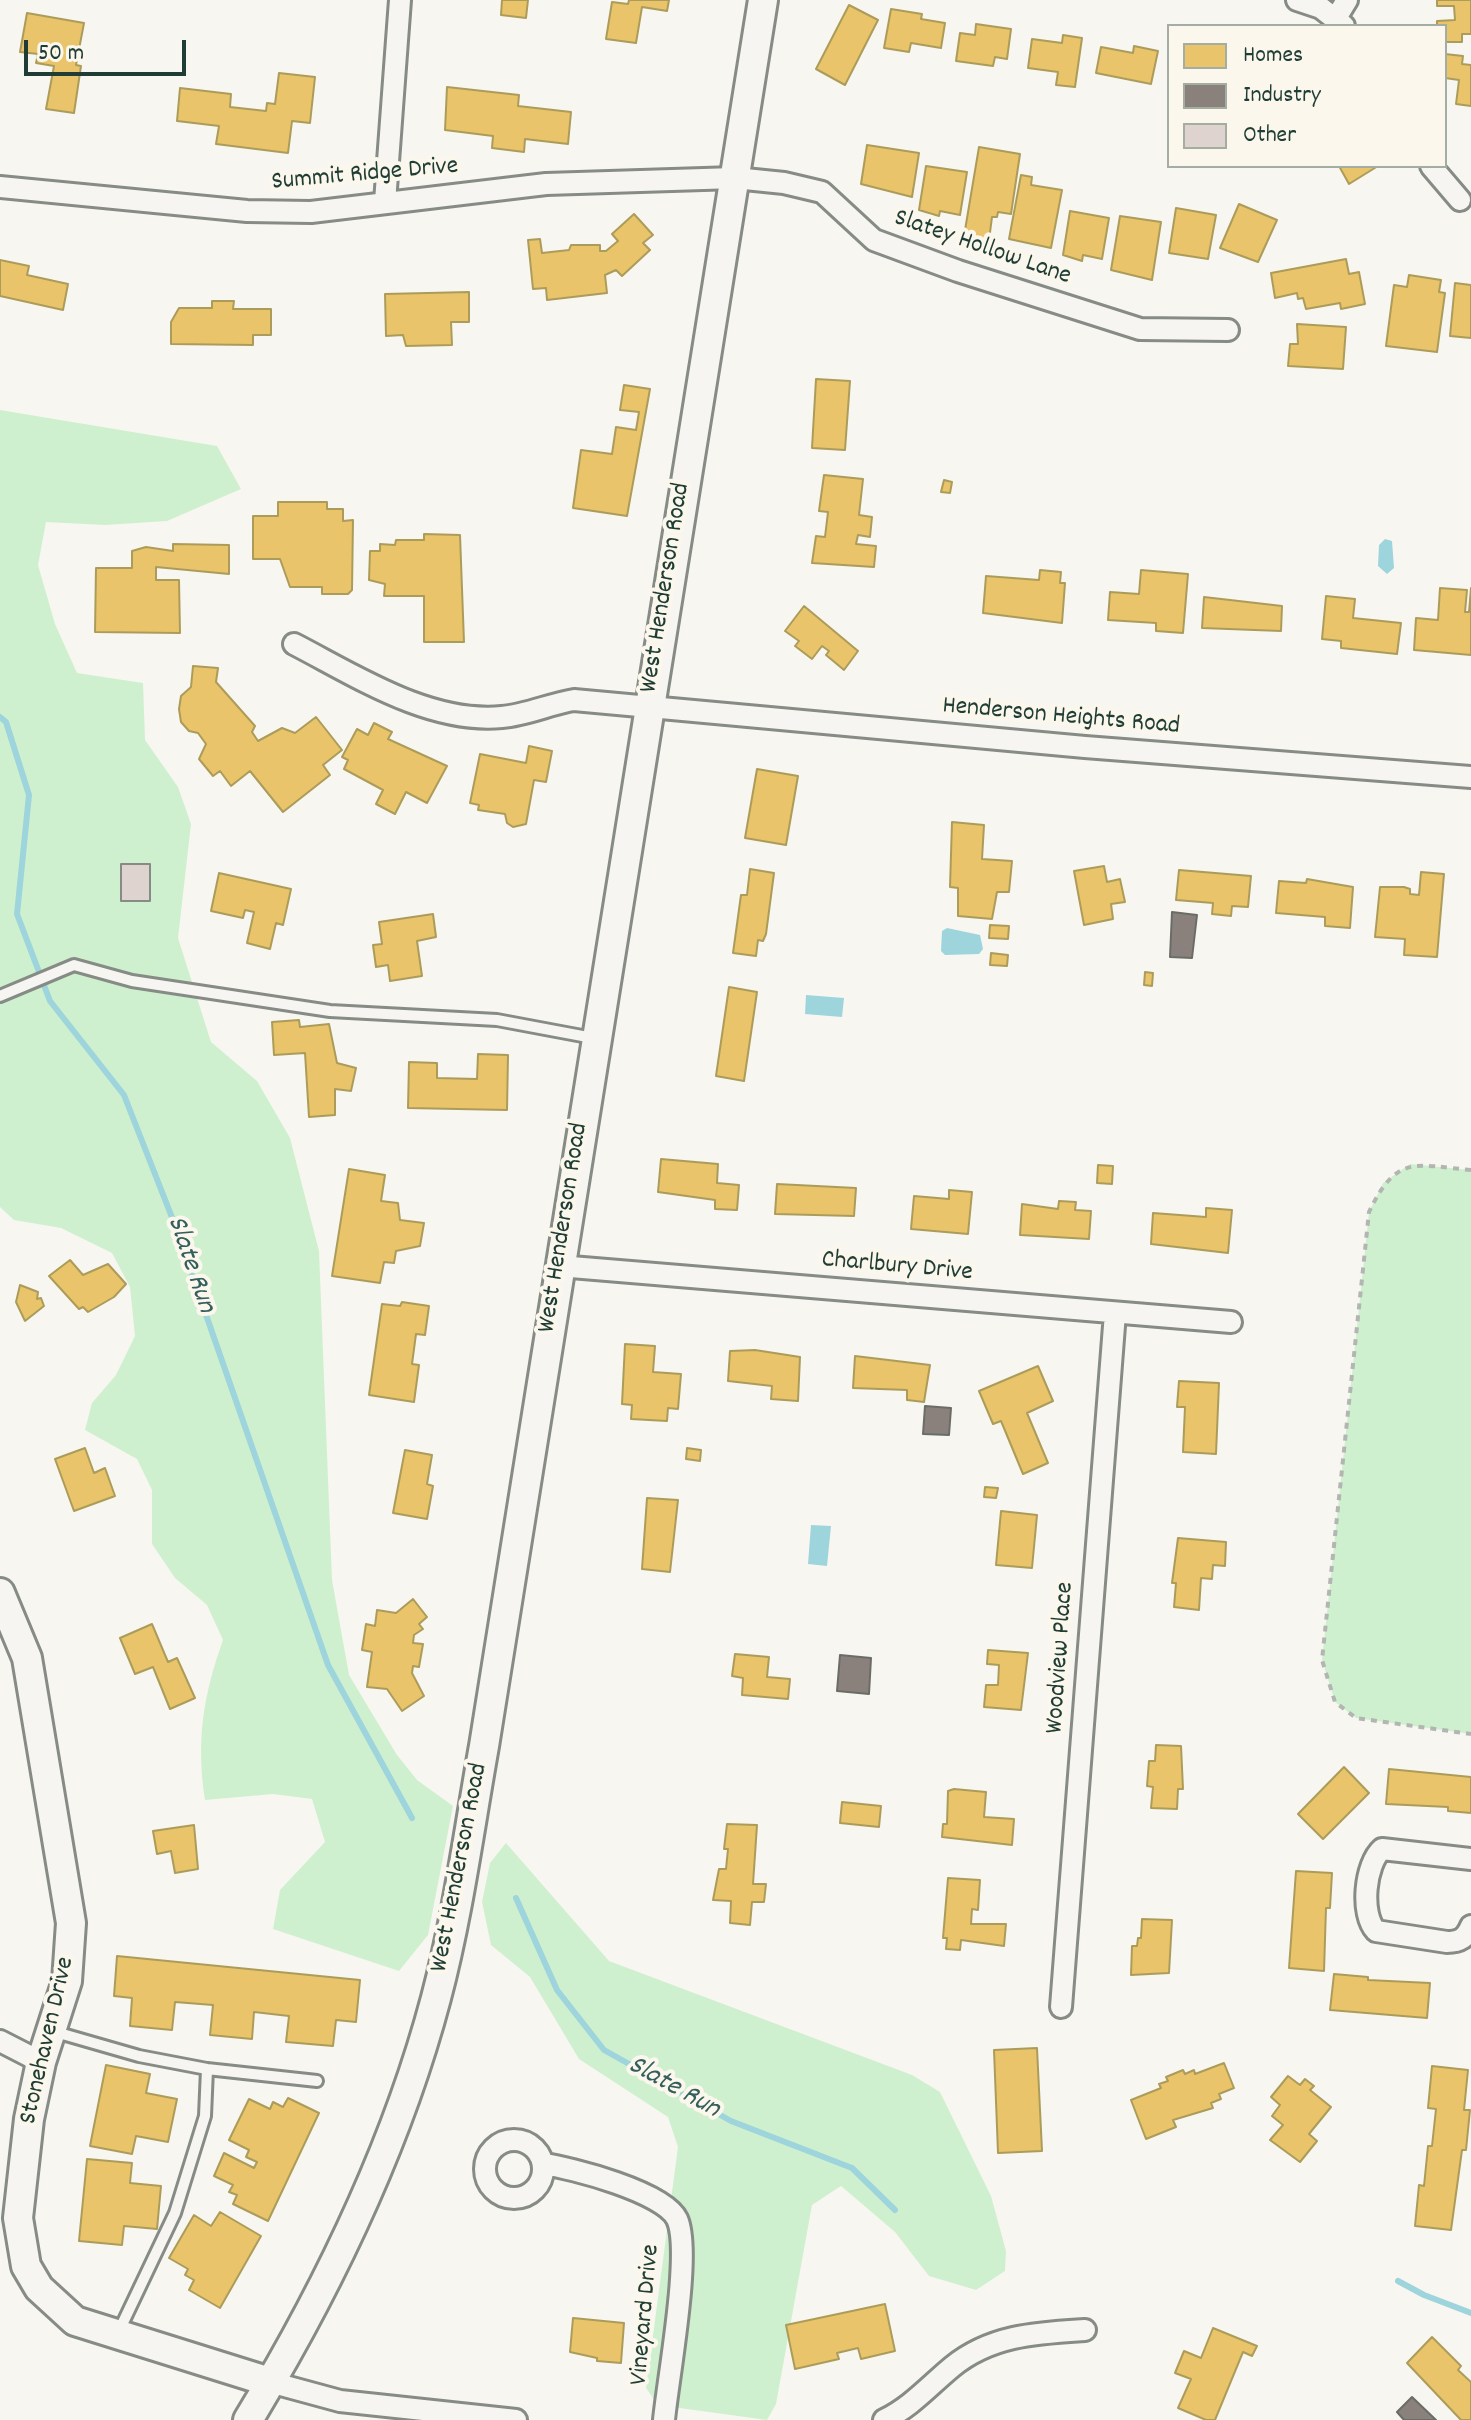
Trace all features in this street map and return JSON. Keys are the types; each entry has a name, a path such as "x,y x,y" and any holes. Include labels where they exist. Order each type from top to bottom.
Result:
{"main road":[{"name":"West Henderson Road","path":"248,2420 335,2258 384,2149 405,2098 436,1997 484,1746 763,0"},
{"name":"Stonehaven Drive","path":"0,1593 27,1658 71,1923 67,1981 41,2062 29,2119 18,2218 19,2242 26,2266 55,2306 75,2321 270,2382"}],"street":[{"path":"385,202 400,0"},
{"path":"1297,0 1343,15"},
{"path":"1433,168 1460,200"},
{"name":"Summit Ridge Drive","path":"0,187 247,211 311,212 546,184 735,178"},
{"name":"Slatey Hollow Lane","path":"735,178 784,183 822,192 874,240 1140,329 1228,330"},
{"name":"Henderson Heights Road","path":"294,644 402,699 470,716 502,717 574,700 648,709 1471,777"},
{"name":"Charlbury Drive","path":"559,1266 1231,1322"},
{"name":"Woodview Place","path":"1061,2007 1115,1313"},
{"path":"1471,1859 1382,1849 1371,1865 1366,1914 1376,1931 1447,1942 1458,1942 1471,1926"},
{"path":"0,2041 41,2062"},
{"name":"Vineyard Drive","path":"543,2164 575,2169 650,2198 665,2205 676,2217 682,2251 664,2420"},
{"path":"884,2420 900,2412 952,2367 981,2348 1017,2335 1085,2330"},
{"path":"270,2382 340,2401 516,2420"}],"lane":[{"path":"0,996 74,965 132,981 330,1011 497,1020 595,1038"},
{"path":"51,2031 139,2056 207,2069 317,2081"},
{"path":"117,2334 175,2213 205,2116 207,2069"}],"path":[{"path":"1471,1170 1410,1164 1383,1183 1369,1212 1322,1660 1335,1702 1356,1718 1471,1734"}],"green space":[{"path":"0,410 217,446 241,489 167,521 105,525 46,522 38,565 55,624 77,673 143,683 145,740 178,787 191,824 178,938 211,1042 257,1081 290,1138 319,1251 332,1580 349,1675 397,1755 417,1780 453,1806 428,1935 399,1971 273,1929 280,1890 325,1842 312,1799 273,1794 205,1800 201,1758 203,1719 210,1680 223,1640 207,1605 175,1578 152,1544 152,1490 137,1459 85,1430 92,1403 116,1375 135,1336 130,1287 112,1253 61,1228 14,1220 0,1207"},
{"path":"1410,1164 1471,1170 1471,1734 1356,1718 1335,1702 1322,1660 1369,1212 1383,1183"},
{"path":"506,1843 609,1961 912,2075 940,2092 991,2196 1006,2251 1005,2271 976,2290 929,2276 895,2232 841,2186 812,2205 776,2404 767,2420 658,2405 646,2388 678,2147 668,2117 579,2059 530,1977 491,1945 482,1902 490,1863"}],"water":[{"path":"1385,539 1392,541 1394,568 1387,574 1378,566 1379,545"},
{"path":"947,928 980,935 983,949 979,954 945,955 941,951 942,931"},
{"path":"806,995 844,998 842,1017 805,1014"},
{"path":"811,1525 831,1526 827,1566 808,1564"}],"building: Homes":[{"path":"502,0 528,0 526,18 501,15"},
{"path":"629,0 669,0 667,11 642,7 636,43 606,39 612,2 628,4"},
{"path":"1437,0 1471,0 1471,34 1462,34 1462,42 1447,42 1447,24 1437,24 1437,21 1455,20 1454,6 1437,6"},
{"path":"849,5 878,20 845,85 816,69"},
{"path":"891,9 922,14 921,19 945,23 941,48 911,43 909,52 884,48"},
{"path":"27,13 84,23 76,65 81,66 74,113 46,109 54,66 36,63 38,54 20,52"},
{"path":"976,24 1011,29 1007,59 995,57 993,66 956,61 960,33 975,35"},
{"path":"1063,35 1082,38 1075,87 1056,85 1058,72 1028,68 1032,39 1062,43"},
{"path":"1134,46 1158,51 1151,84 1096,73 1101,47 1133,53"},
{"path":"1447,54 1463,56 1462,64 1471,65 1471,106 1456,104 1459,80 1447,78"},
{"path":"279,73 315,77 310,123 292,121 288,153 216,144 219,126 177,121 180,88 231,94 230,107 266,111 267,103 275,104"},
{"path":"447,87 519,95 518,106 571,112 568,144 525,139 524,152 492,148 493,136 445,130"},
{"path":"867,145 919,153 912,197 861,184"},
{"path":"979,147 1020,154 1011,214 998,212 997,217 992,217 989,240 964,236"},
{"path":"926,166 967,172 960,215 940,211 939,216 919,210"},
{"path":"1340,168 1375,168 1349,184"},
{"path":"1021,175 1032,177 1031,185 1062,190 1051,248 1009,239"},
{"path":"1239,204 1277,220 1258,262 1220,248"},
{"path":"1176,208 1216,215 1208,259 1169,253"},
{"path":"1070,211 1109,218 1102,259 1083,255 1082,261 1063,255"},
{"path":"634,214 653,235 643,243 650,250 622,276 616,270 605,275 607,293 547,300 546,288 533,289 528,240 540,239 542,253 569,250 571,245 600,245 600,251 606,251 618,241 612,234"},
{"path":"1120,216 1161,222 1152,280 1111,270"},
{"path":"1346,259 1349,274 1359,272 1365,304 1341,309 1340,303 1306,309 1303,298 1298,299 1297,293 1275,298 1271,273"},
{"path":"0,260 29,266 27,275 68,284 63,310 0,296"},
{"path":"1409,275 1441,280 1439,292 1445,293 1437,352 1386,346 1394,285 1407,287"},
{"path":"1455,283 1471,285 1471,338 1450,336"},
{"path":"469,292 469,322 451,322 452,345 406,346 403,335 386,336 385,294"},
{"path":"212,301 234,301 233,309 271,309 271,335 253,335 253,345 171,344 171,322 179,308 212,308"},
{"path":"1297,324 1346,327 1343,369 1288,366 1290,344 1298,344"},
{"path":"816,379 850,381 845,450 812,448"},
{"path":"624,385 650,389 627,516 573,508 581,450 612,454 616,427 636,430 639,412 620,410"},
{"path":"824,475 863,479 859,515 872,517 870,537 858,535 856,544 876,546 874,567 812,563 816,536 825,537 828,512 819,511"},
{"path":"944,480 952,482 950,493 941,492"},
{"path":"278,502 327,502 327,509 343,509 343,521 353,520 352,590 348,594 322,594 322,587 290,587 280,559 253,559 253,516 278,516"},
{"path":"424,534 460,535 464,642 424,642 424,596 384,596 385,584 369,580 370,551 380,551 380,544 395,545 396,540 424,540"},
{"path":"173,544 229,545 229,574 156,567 156,580 179,580 180,633 95,632 96,568 132,568 132,551 146,547 173,551"},
{"path":"1040,570 1061,572 1060,583 1065,583 1062,623 983,613 986,576 1039,580"},
{"path":"1141,570 1188,574 1183,633 1156,631 1156,623 1108,620 1110,592 1139,594"},
{"path":"1440,588 1467,590 1465,612 1469,612 1471,588 1471,655 1414,650 1416,618 1438,620"},
{"path":"1326,596 1355,599 1353,618 1401,623 1397,654 1341,648 1341,641 1322,639"},
{"path":"1204,597 1282,606 1281,631 1202,628"},
{"path":"804,606 858,651 844,670 826,655 829,651 822,646 812,659 795,646 799,641 785,631"},
{"path":"193,666 218,668 216,682 255,726 252,732 258,741 282,728 295,733 316,717 342,750 323,765 330,775 283,812 250,771 231,786 220,771 213,776 199,759 206,744 198,733 189,731 181,722 181,696 191,687"},
{"path":"374,723 392,732 388,739 447,766 427,803 406,792 395,814 376,804 383,790 344,769 348,760 342,757 357,729 368,735"},
{"path":"529,746 552,751 546,782 534,780 526,824 513,827 507,823 505,814 478,810 479,805 470,803 480,754 526,763"},
{"path":"757,769 798,776 786,845 745,838"},
{"path":"952,822 984,825 982,859 1012,861 1009,892 997,892 992,919 958,916 958,888 950,887"},
{"path":"1104,866 1107,882 1120,879 1125,902 1111,904 1113,919 1084,925 1074,871"},
{"path":"750,869 774,873 766,934 763,941 758,940 756,956 733,953 741,895 747,895"},
{"path":"1179,870 1251,876 1248,907 1232,906 1231,916 1212,914 1213,903 1176,900"},
{"path":"1421,872 1444,874 1437,957 1404,955 1405,939 1375,937 1380,887 1404,887 1410,889 1410,894 1419,895"},
{"path":"219,873 291,889 283,925 276,923 270,949 247,943 254,912 245,910 243,918 211,911"},
{"path":"1307,879 1353,887 1350,928 1325,926 1325,917 1276,913 1279,881 1306,883"},
{"path":"433,914 436,937 417,941 422,976 390,981 388,965 376,967 373,945 382,944 379,922"},
{"path":"990,925 1009,926 1008,939 989,938"},
{"path":"991,953 1008,955 1007,966 990,965"},
{"path":"1145,972 1153,973 1152,986 1144,985"},
{"path":"729,987 757,992 744,1081 716,1076"},
{"path":"299,1020 300,1027 329,1024 337,1063 356,1068 351,1091 335,1089 335,1115 309,1117 305,1053 274,1055 272,1022"},
{"path":"478,1054 508,1055 507,1110 408,1108 409,1062 437,1063 437,1078 477,1079"},
{"path":"661,1159 718,1164 717,1183 739,1185 737,1210 715,1209 715,1200 658,1192"},
{"path":"1098,1165 1113,1166 1112,1184 1097,1183"},
{"path":"349,1169 385,1175 381,1201 398,1203 400,1220 424,1223 420,1246 396,1251 394,1263 384,1262 380,1283 332,1276"},
{"path":"777,1184 856,1188 854,1216 775,1214"},
{"path":"949,1190 972,1192 968,1234 911,1229 914,1196 949,1199"},
{"path":"1059,1201 1076,1202 1075,1210 1091,1211 1089,1239 1020,1235 1022,1204 1058,1209"},
{"path":"1206,1208 1232,1210 1228,1253 1151,1244 1153,1213 1206,1217"},
{"path":"70,1260 83,1275 108,1264 126,1284 114,1297 88,1312 83,1307 79,1309 49,1276"},
{"path":"20,1285 38,1292 37,1299 41,1298 44,1306 25,1321 16,1302"},
{"path":"402,1302 429,1306 425,1335 416,1334 412,1364 419,1365 414,1402 369,1395 382,1304 400,1306"},
{"path":"625,1344 655,1346 653,1372 681,1374 678,1409 668,1408 667,1421 631,1419 632,1405 622,1404"},
{"path":"755,1350 800,1357 798,1401 771,1399 772,1386 728,1381 730,1351"},
{"path":"855,1356 930,1365 924,1402 907,1400 907,1390 853,1388"},
{"path":"1038,1366 1053,1401 1027,1413 1048,1463 1023,1474 1001,1421 993,1424 979,1391"},
{"path":"1179,1381 1219,1383 1216,1454 1183,1452 1185,1407 1177,1407"},
{"path":"85,1448 94,1473 105,1468 115,1496 74,1511 55,1459"},
{"path":"687,1448 701,1450 700,1461 686,1459"},
{"path":"405,1450 432,1455 427,1484 433,1486 427,1519 393,1513"},
{"path":"985,1487 998,1488 996,1498 984,1497"},
{"path":"647,1498 678,1500 670,1572 642,1569"},
{"path":"1001,1511 1037,1515 1032,1568 996,1565"},
{"path":"1178,1538 1226,1542 1225,1566 1213,1565 1212,1579 1201,1578 1199,1610 1174,1607 1176,1583 1172,1583"},
{"path":"413,1599 427,1617 419,1624 423,1629 414,1635 413,1643 423,1644 419,1667 413,1666 412,1673 424,1696 402,1711 387,1689 367,1687 372,1652 362,1650 366,1624 375,1626 377,1610 396,1613"},
{"path":"152,1624 168,1662 177,1658 195,1698 170,1709 153,1667 135,1674 120,1638"},
{"path":"988,1650 1028,1653 1021,1710 984,1707 986,1685 998,1685 999,1665 987,1664"},
{"path":"735,1654 769,1657 767,1677 790,1679 788,1699 742,1695 743,1678 732,1676"},
{"path":"1156,1745 1181,1746 1183,1789 1178,1789 1177,1809 1151,1808 1153,1787 1147,1786 1149,1761 1155,1761"},
{"path":"1344,1767 1369,1793 1323,1839 1298,1814"},
{"path":"1389,1769 1471,1777 1471,1813 1448,1811 1448,1807 1386,1804"},
{"path":"948,1791 986,1792 984,1817 1014,1819 1012,1845 942,1837 943,1824 947,1824"},
{"path":"842,1802 881,1806 879,1827 840,1823"},
{"path":"727,1824 757,1825 753,1884 766,1884 764,1902 752,1902 750,1925 730,1923 731,1901 713,1900 719,1869 726,1869 728,1849 724,1849"},
{"path":"194,1825 198,1869 175,1873 171,1851 157,1854 153,1831"},
{"path":"1296,1871 1332,1873 1330,1908 1326,1908 1324,1971 1289,1968"},
{"path":"948,1878 980,1880 978,1910 972,1909 971,1924 1006,1924 1004,1946 961,1940 960,1950 946,1949 947,1938 943,1938"},
{"path":"1142,1919 1172,1920 1169,1973 1131,1975 1132,1946 1137,1946 1138,1938 1141,1938"},
{"path":"117,1956 360,1980 356,2022 336,2020 333,2046 286,2042 289,2016 254,2012 252,2039 210,2035 213,2005 175,2002 172,2030 130,2026 132,1998 114,1996"},
{"path":"1334,1974 1368,1977 1368,1980 1430,1983 1427,2018 1330,2010"},
{"path":"1037,2048 1042,2151 998,2153 994,2050"},
{"path":"1224,2063 1234,2088 1219,2094 1221,2099 1211,2103 1213,2108 1173,2120 1176,2127 1146,2139 1131,2100 1161,2088 1159,2084 1168,2081 1166,2077 1183,2070 1185,2074 1194,2070 1195,2074"},
{"path":"106,2065 150,2074 146,2093 177,2099 168,2142 136,2136 132,2154 90,2146"},
{"path":"1432,2066 1468,2070 1464,2110 1470,2110 1466,2150 1462,2150 1451,2230 1415,2226 1419,2185 1424,2186 1436,2109 1428,2108"},
{"path":"1288,2076 1300,2085 1305,2079 1314,2086 1310,2090 1331,2107 1309,2134 1317,2141 1300,2162 1270,2140 1283,2125 1272,2116 1280,2105 1271,2097"},
{"path":"288,2098 319,2113 268,2221 233,2204 237,2195 229,2192 233,2185 214,2176 224,2153 254,2168 257,2162 246,2157 249,2150 229,2140 249,2099 270,2109 273,2102 283,2107"},
{"path":"87,2159 132,2163 130,2183 161,2186 157,2229 124,2226 122,2245 79,2241"},
{"path":"220,2212 261,2236 220,2308 189,2290 194,2280 185,2275 188,2269 169,2258 194,2215 211,2226"},
{"path":"885,2304 895,2351 861,2359 858,2348 837,2353 839,2359 795,2369 786,2325"},
{"path":"573,2318 624,2323 621,2363 597,2361 597,2358 570,2352"},
{"path":"1213,2328 1257,2346 1252,2356 1243,2352 1215,2420 1206,2420 1178,2408 1191,2379 1175,2373 1184,2351 1201,2358"},
{"path":"1432,2337 1461,2366 1458,2370 1471,2382 1471,2420 1461,2420 1407,2363"}],"building: Industry":[{"path":"1172,912 1197,915 1192,958 1170,957"},
{"path":"925,1406 951,1408 949,1435 923,1434"},
{"path":"840,1655 871,1658 869,1694 837,1691"},
{"path":"1412,2397 1436,2420 1404,2420 1397,2412"}],"building: Other":[{"path":"121,864 150,864 150,901 121,901"}],"waterway":[{"name":"Slate Run","path":"0,717 6,722 29,795 17,914 50,1001 124,1095 173,1220 328,1665 412,1818"},
{"name":"Slate Run","path":"516,1898 557,1990 604,2050 731,2121 852,2168 895,2210"},
{"name":"Slate Run","path":"1398,2281 1471,2313"}]}
